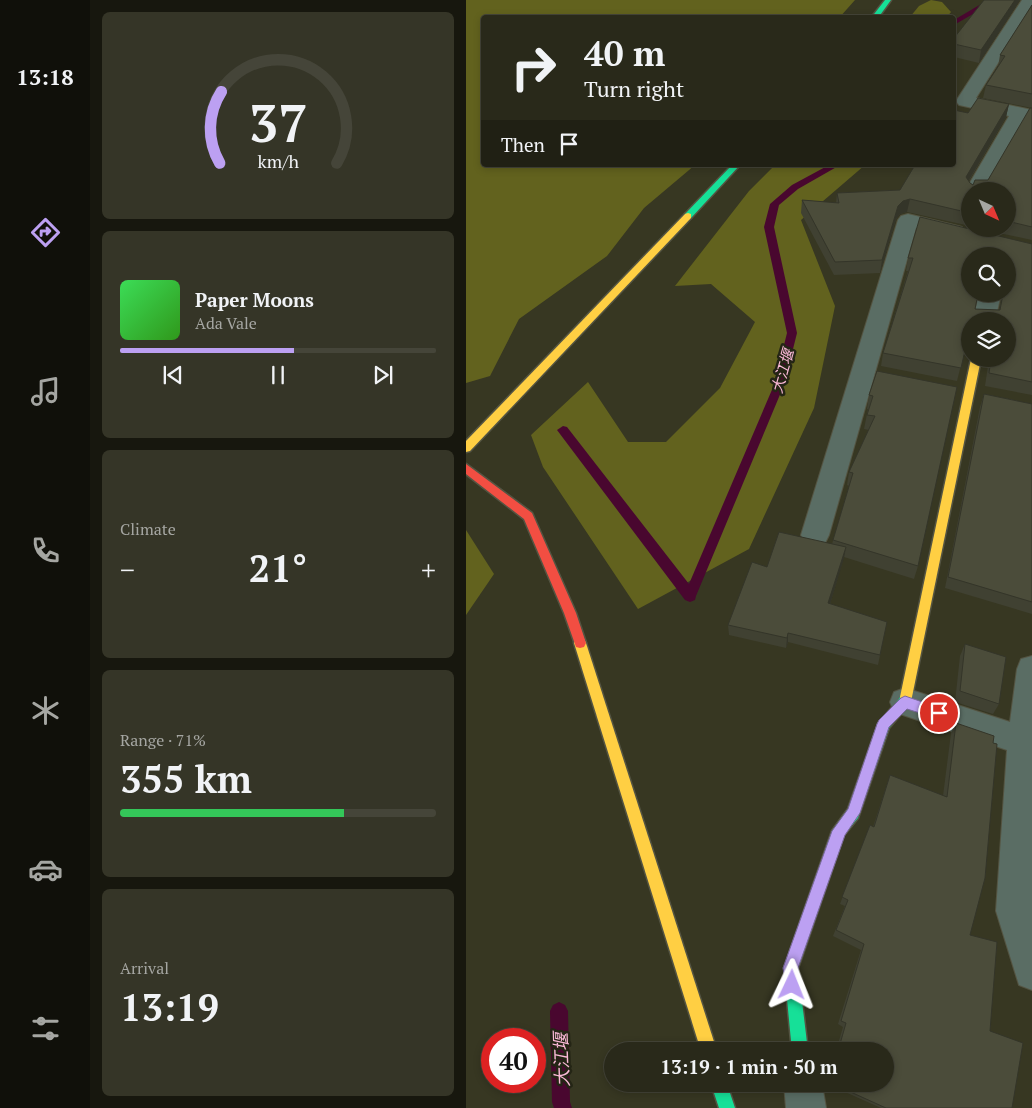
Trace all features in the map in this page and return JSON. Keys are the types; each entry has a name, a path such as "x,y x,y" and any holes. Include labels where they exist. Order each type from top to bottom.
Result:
{"street":[{"path":"876,15 888,0"},
{"path":"985,182 1026,114 966,101 1030,0"},
{"path":"466,448 734,167"},
{"path":"815,535 873,374 908,220 961,215"},
{"path":"799,1042 790,968 839,831 853,813 884,724 905,702 974,367"},
{"path":"466,468 528,516 570,613 706,1042"},
{"path":"1032,669 1023,741 1014,911 1032,972"},
{"path":"905,702 1023,741"},
{"path":"722,1092 727,1108"},
{"path":"805,1092 806,1108"}],"shaded area":[{"path":"466,0 855,0 842,15 481,15 481,167 693,167 644,208 607,256 519,319 490,376 466,383"},
{"path":"931,0 942,2 951,12 949,15 912,15 919,6"},
{"path":"773,167 863,167 801,220 835,306 814,408 749,549 638,609 543,467 531,435 588,382 628,442 666,442 720,388 755,322 711,284 675,286 749,191"},
{"path":"466,530 494,574 466,615"}],"building":[{"path":"984,0 1015,0 981,50 956,44 956,35"},
{"path":"1032,5 1032,94 986,85 1005,56 1000,55"},
{"path":"978,98 1009,104 966,177 969,182 961,182 961,211 910,199 903,201 898,206 882,260 835,262 802,200 839,203 837,193 900,190 914,167 956,167 956,110 968,113"},
{"path":"1030,108 1032,108 1032,227 1016,223 1016,182 974,182 975,180 988,180"},
{"path":"920,217 961,227 961,238 1007,238 1032,244 1032,382 989,373 990,367 1016,367 1016,312 961,312 961,368 883,353 913,258 908,258"},
{"path":"877,371 957,387 918,566 833,540 853,473 849,472 875,416 867,415 873,396 869,395"},
{"path":"984,394 1032,404 1032,602 948,577"},
{"path":"779,532 846,547 828,603 887,622 880,655 788,633 787,638 728,625 752,562 767,567"},
{"path":"965,644 1006,657 999,704 960,691"},
{"path":"956,723 994,736 993,743 997,744 985,878 970,935 997,942 990,1031 1023,1043 1012,1108 886,1108 851,1092 894,1092 894,1042 841,1042 846,1023 841,1021 864,944 836,930 848,900 842,897 870,825 874,827 890,775 947,797"}],"waterway":[{"name":"大江堰","path":"956,22 993,0"},
{"name":"大江堰","path":"563,430 690,596 779,385 792,333 769,227 775,204 795,187 832,167"},
{"name":"大江堰","path":"559,1011 561,1102 563,1108"}],"traffic: fast":[{"path":"876,15 888,0"},
{"path":"688,216 734,167"},
{"path":"799,1042 791,968 839,831 853,813 884,724 905,702 906,697"},
{"path":"722,1092 727,1108"}],"traffic: slow":[{"path":"466,448 688,216"},
{"path":"906,697 974,367"},
{"path":"580,643 706,1042"}],"traffic: jam":[{"path":"466,468 528,516 570,613 580,643"}],"route":[{"path":"792,985 790,968 839,831 853,813 884,724 905,702 939,713"}]}
